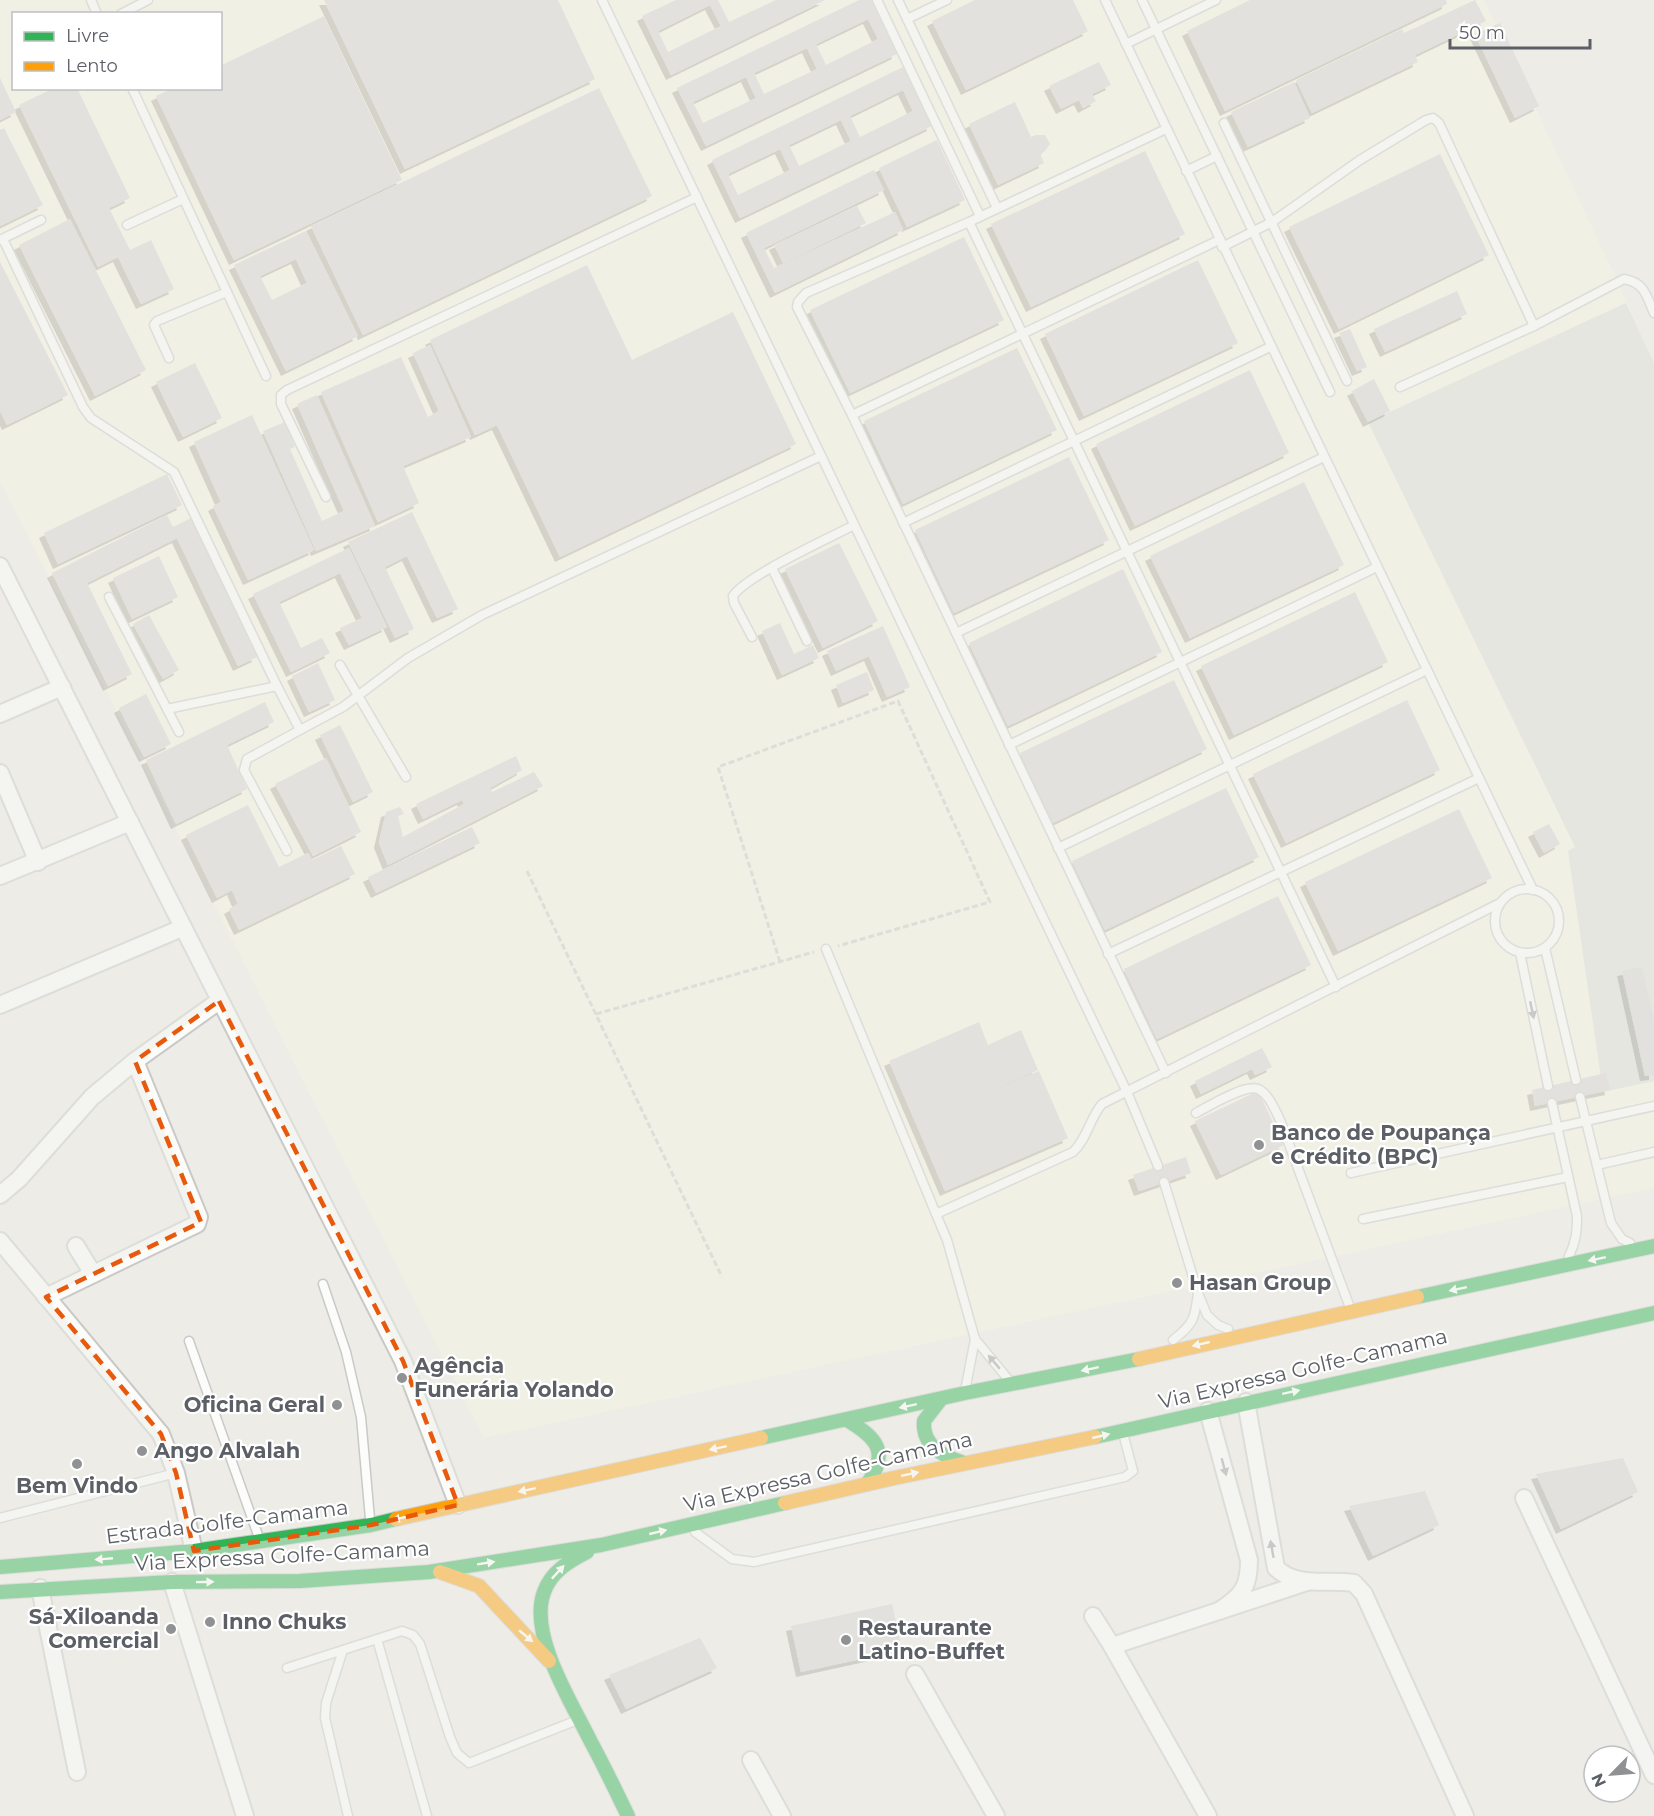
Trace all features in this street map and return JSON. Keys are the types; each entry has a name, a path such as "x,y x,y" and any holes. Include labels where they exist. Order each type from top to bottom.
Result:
{"main road":[{"name":"Via Expressa Golfe-Camama","path":"458,1505 941,1399 1516,1277 1654,1244"},
{"name":"Via Expressa Golfe-Camama","path":"0,1592 172,1582 300,1581 429,1572 601,1545 867,1484 1654,1313"},
{"path":"941,1399 924,1421 925,1437 938,1452 964,1463"},
{"path":"847,1420 872,1438 881,1455 879,1468 867,1484"},
{"name":"Estrada Golfe-Camama","path":"0,1567 194,1551 371,1525 458,1505"},
{"path":"601,1545 569,1560 551,1578 542,1600 542,1628 554,1666 628,1816"},
{"path":"429,1572 445,1573 479,1586 494,1599 518,1629 534,1642 554,1666"}],"street":[{"path":"0,566 403,1361 458,1505"},
{"path":"0,714 62,687"},
{"path":"0,773 38,862"},
{"path":"0,876 130,822"},
{"path":"0,1005 182,928"},
{"path":"0,1195 19,1179 92,1097 135,1061 219,1000"},
{"path":"46,1297 199,1221 199,1216 135,1061"},
{"path":"0,1241 161,1434 176,1473 194,1551"},
{"path":"76,1246 93,1274"},
{"path":"1246,1402 1276,1568 1285,1577 1296,1581 1338,1580 1354,1583 1364,1594 1465,1816"},
{"path":"1208,1411 1249,1560 1249,1575 1245,1590 1219,1611"},
{"path":"1524,1498 1654,1775"},
{"path":"1112,1646 1311,1581"},
{"path":"172,1582 245,1816"},
{"path":"40,1588 76,1772"},
{"path":"1093,1616 1208,1816"},
{"path":"915,1674 996,1816"},
{"path":"751,1760 782,1816"}],"lane":[{"path":"125,12 148,0"},
{"path":"602,0 1127,1092 1158,1166"},
{"path":"877,0 980,216"},
{"path":"898,0 997,208"},
{"path":"907,19 947,0"},
{"path":"1105,0 1533,890"},
{"path":"1143,0 1330,392"},
{"path":"1126,44 1216,0"},
{"path":"133,90 266,376"},
{"path":"852,415 1022,333 1220,243 1253,232 1272,222 1376,150 1433,118 1439,123 1534,326"},
{"path":"1224,123 1347,381"},
{"path":"1166,129 969,222 806,293 798,302 797,307 852,415 1166,1073"},
{"path":"1186,171 1217,156"},
{"path":"326,497 281,404 280,395 697,197"},
{"path":"127,225 183,199"},
{"path":"40,219 1,240 83,407 92,418 174,472 300,730"},
{"path":"969,222 1336,987"},
{"path":"1400,387 1534,326 1624,279 1636,282 1644,290 1654,313"},
{"path":"169,358 154,326 157,321 227,292"},
{"path":"903,523 1270,346"},
{"path":"287,851 244,770 248,759 343,706 408,658 482,615 821,456"},
{"path":"956,633 1324,457"},
{"path":"752,637 734,603 734,596 738,588 854,525"},
{"path":"1009,745 1377,567"},
{"path":"772,568 807,641"},
{"path":"109,597 179,732"},
{"path":"340,665 406,777"},
{"path":"1058,848 1427,670"},
{"path":"167,709 277,686"},
{"path":"1108,954 1479,778"},
{"path":"936,1214 1073,1152 1079,1147 1102,1104 1500,903 1512,892 1522,889 1533,890 1543,893 1551,900 1557,909 1559,920 1558,931 1553,941 1536,953 1520,953 1506,946 1496,929 1495,918 1500,903"},
{"path":"1545,948 1576,1080"},
{"path":"826,949 947,1240 975,1339 1013,1385"},
{"path":"1520,953 1548,1086"},
{"path":"1196,1113 1248,1088 1259,1089 1268,1098 1280,1120 1351,1311"},
{"path":"1581,1097 1606,1207 1616,1232 1631,1244 1654,1244"},
{"path":"1516,1277 1568,1258 1577,1233 1577,1216 1552,1103"},
{"path":"1352,1173 1654,1106"},
{"path":"1597,1165 1654,1152"},
{"path":"1363,1219 1568,1177"},
{"path":"1164,1182 1207,1316 1218,1325 1235,1332 1255,1332"},
{"path":"323,1284 346,1352 361,1417 371,1525"},
{"path":"1147,1357 1182,1334 1195,1318 1198,1293"},
{"path":"965,1394 975,1339"},
{"path":"189,1341 260,1541"},
{"path":"686,1526 732,1559 754,1562 1125,1477 1132,1471 1123,1430"},
{"path":"0,1518 176,1473"},
{"path":"287,1668 402,1631 413,1635 420,1644 450,1737 458,1753 469,1763 580,1719"},
{"path":"377,1639 427,1816"},
{"path":"343,1650 328,1692 325,1718 348,1816"}],"path":[{"path":"596,1014 780,962 826,949 990,902 898,701 718,767 780,962"},
{"path":"527,871 722,1277"}],"highlighted area":[{"path":"219,1001 403,1361 458,1505 371,1525 194,1551 176,1473 161,1434 46,1297 201,1222 135,1061"}],"shaded area":[{"path":"0,0 1484,0 1608,261 1654,364 1654,1188 484,1438 0,481"},
{"path":"1626,303 1654,363 1654,1081 1603,1092 1568,851 1575,847 1368,422"}],"building":[{"path":"324,0 558,0 595,79 405,169"},
{"path":"676,0 718,0 729,22 776,0 825,0 671,75 642,16","holes":["710,5 721,26 668,52 658,31"]},
{"path":"859,0 871,0 897,54 706,146 677,88","holes":["868,19 878,39 826,65 816,44","807,48 817,69 764,94 754,73","746,77 756,98 703,123 693,102"]},
{"path":"975,0 1073,0 1088,31 966,90 932,21"},
{"path":"1250,0 1446,0 1447,4 1225,111 1187,31"},
{"path":"1475,0 1486,21 1415,55 1418,62 1312,113 1296,80 1402,29 1404,33"},
{"path":"324,16 402,180 234,260 156,96 169,90 222,90 222,65"},
{"path":"1500,23 1539,106 1515,118 1475,34"},
{"path":"1099,62 1111,85 1092,94 1096,101 1083,108 1079,100 1061,109 1049,86"},
{"path":"903,67 932,126 740,218 712,160","holes":["903,90 913,111 860,137 850,116","841,120 851,141 799,166 789,145","780,149 790,170 738,195 728,174"]},
{"path":"0,78 16,112 0,120"},
{"path":"1294,82 1310,118 1248,147 1231,112"},
{"path":"599,88 652,196 363,335 311,226"},
{"path":"50,90 78,90 130,198 109,208 130,250 151,240 174,289 141,304 118,257 98,267 19,105"},
{"path":"1015,102 1031,137 1045,135 1050,144 1040,154 1044,163 998,185 969,124"},
{"path":"4,128 43,205 0,226 0,130"},
{"path":"937,140 965,200 907,227 879,168"},
{"path":"1145,151 1185,234 1031,307 991,224"},
{"path":"1440,154 1489,255 1339,329 1289,227"},
{"path":"874,170 884,190 764,248 774,268 895,212 903,230 775,293 746,233"},
{"path":"857,206 866,223 783,263 774,245"},
{"path":"70,219 146,370 95,396 19,245"},
{"path":"306,231 358,336 286,371 234,265","holes":["296,259 307,283 272,300 260,276"]},
{"path":"964,237 1004,320 850,393 810,310"},
{"path":"1198,260 1238,343 1084,416 1045,334"},
{"path":"0,262 68,395 7,425 0,411"},
{"path":"587,265 632,360 733,312 796,444 560,557 497,425 475,435 430,340"},
{"path":"1457,291 1467,314 1385,352 1374,329"},
{"path":"1350,329 1367,367 1357,371 1339,333"},
{"path":"430,345 471,437 403,466 419,503 378,522 321,392 401,357 428,417 439,411 413,353"},
{"path":"1017,348 1057,430 903,504 864,421"},
{"path":"195,363 222,418 183,437 156,382"},
{"path":"1250,370 1289,453 1135,526 1096,444"},
{"path":"1374,379 1390,411 1368,422 1352,391"},
{"path":"317,395 375,526 316,551 263,431 285,422 295,447 290,449 322,521 344,511 297,404"},
{"path":"252,415 314,550 248,580 213,506 221,502 194,442"},
{"path":"1069,457 1109,540 954,613 915,530"},
{"path":"167,474 182,505 58,564 44,533"},
{"path":"1304,482 1344,565 1190,638 1150,556"},
{"path":"412,512 458,609 437,618 407,556 385,567 414,629 395,638 348,542"},
{"path":"167,515 173,527 191,518 257,657 238,666 177,538 87,583 132,674 108,686 52,573"},
{"path":"839,543 878,621 823,648 785,569"},
{"path":"349,548 387,627 349,645 340,628 362,618 340,573 279,602 301,648 322,638 330,653 291,672 253,594"},
{"path":"159,556 178,597 132,619 113,578"},
{"path":"1123,569 1162,652 1008,726 969,643"},
{"path":"1355,592 1388,662 1234,735 1201,666"},
{"path":"149,615 179,670 163,679 133,624"},
{"path":"780,623 794,654 813,645 819,658 782,675 762,631"},
{"path":"883,626 910,687 887,697 869,656 836,671 827,651"},
{"path":"318,663 335,700 309,712 292,676"},
{"path":"867,672 874,690 843,703 836,685"},
{"path":"1174,680 1207,749 1053,823 1020,753"},
{"path":"146,694 171,744 144,757 119,708"},
{"path":"1407,700 1440,770 1286,843 1253,774"},
{"path":"265,702 274,722 227,745 247,789 176,824 146,760"},
{"path":"340,725 373,792 353,802 320,735"},
{"path":"516,756 522,770 490,788 492,792 534,772 543,786 388,865 379,843 386,812 400,807 404,814 398,816 403,837 464,804 462,800 423,819 416,804"},
{"path":"326,758 361,832 313,856 275,784"},
{"path":"1226,788 1259,857 1105,930 1072,861"},
{"path":"248,805 279,867 308,853 312,860 341,846 355,874 239,930 229,909 238,904 232,890 217,898 186,835"},
{"path":"1459,809 1492,878 1338,951 1305,882"},
{"path":"1549,824 1560,844 1544,853 1533,832"},
{"path":"472,827 480,843 376,893 368,877"},
{"path":"1278,896 1311,965 1157,1039 1124,969"},
{"path":"1642,967 1654,1020 1654,1075 1645,1076 1622,971"},
{"path":"979,1022 988,1045 1021,1030 1038,1070 969,1101 1039,1071 1068,1138 945,1191 889,1061"},
{"path":"1262,1048 1272,1067 1255,1075 1252,1069 1201,1094 1195,1081"},
{"path":"1606,1073 1610,1090 1535,1106 1532,1090"},
{"path":"1258,1091 1284,1145 1221,1175 1195,1121"},
{"path":"1186,1157 1191,1173 1139,1191 1133,1175"},
{"path":"1623,1458 1638,1492 1561,1529 1536,1474"},
{"path":"1425,1491 1439,1525 1373,1556 1349,1506"},
{"path":"892,1604 902,1650 801,1672 791,1626"},
{"path":"700,1638 717,1668 626,1709 609,1675"}],"traffic: fast":[{"path":"1417,1297 1654,1246"},
{"path":"1095,1437 1654,1313"},
{"path":"761,1438 965,1393 1139,1359"},
{"path":"941,1399 924,1421 926,1437 935,1449 964,1463"},
{"path":"847,1420 866,1433 877,1447 878,1463 867,1484"},
{"path":"0,1592 172,1582 300,1581 429,1572 601,1545 785,1503"},
{"path":"0,1567 194,1551 371,1525 396,1519"},
{"path":"587,1552 561,1568 547,1585 541,1609 542,1628 554,1668 628,1816"}],"traffic: slow":[{"path":"1139,1359 1417,1297"},
{"path":"785,1503 1095,1437"},
{"path":"396,1519 761,1438"},
{"path":"440,1572 479,1586 549,1661"}],"place":[{"name":"Banco de Poupança e Crédito (BPC)","path":"1259,1145"},
{"name":"Hasan Group","path":"1177,1283"},
{"name":"Agência Funerária Yolando","path":"402,1378"},
{"name":"Oficina Geral","path":"337,1405"},
{"name":"Ango Alvalah","path":"142,1451"},
{"name":"Bem Vindo","path":"77,1464"},
{"name":"Inno Chuks","path":"210,1622"},
{"name":"Sá-Xiloanda Comercial","path":"171,1629"},
{"name":"Restaurante Latino-Buffet","path":"846,1640"}]}
